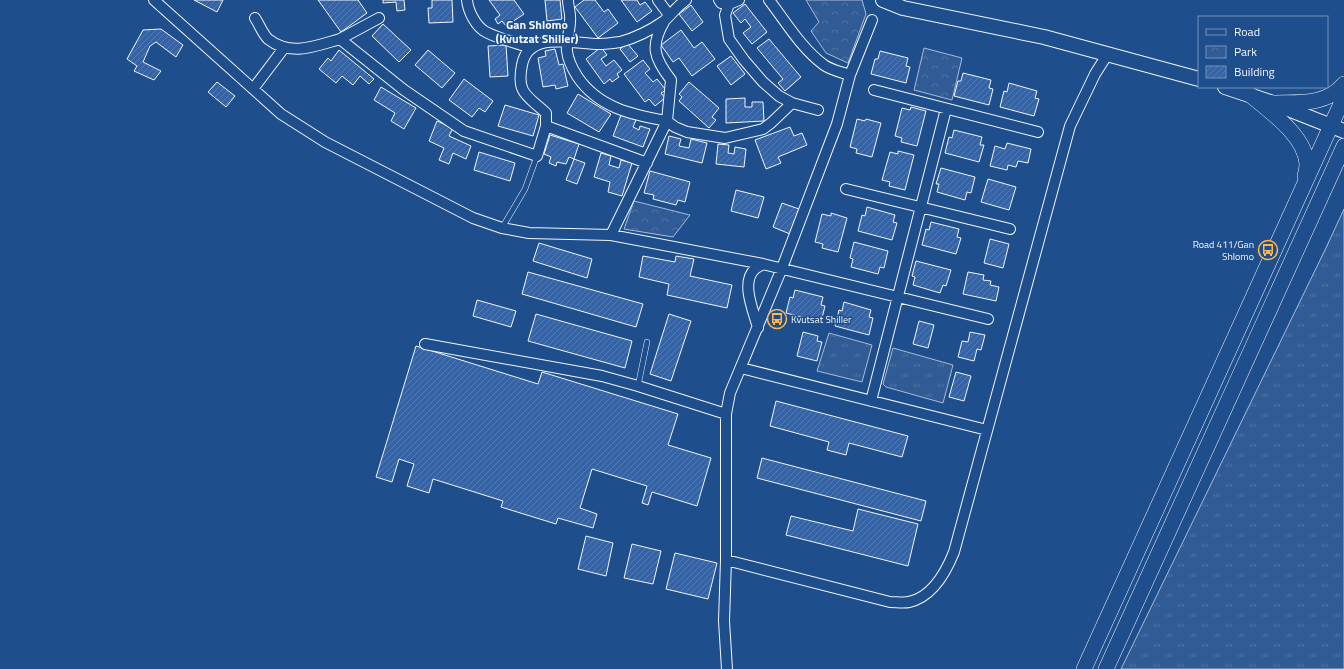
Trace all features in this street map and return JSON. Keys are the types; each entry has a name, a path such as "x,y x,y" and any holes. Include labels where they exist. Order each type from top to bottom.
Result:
{"main road":[{"path":"1273,103 1309,102 1320,100 1339,91 1344,84"},
{"path":"1249,94 1284,124 1293,133 1301,146 1306,156 1307,164 1304,185"},
{"path":"1084,669 1304,185 1338,128 1344,97"},
{"path":"1106,669 1344,146"}],"street":[{"path":"154,0 281,114 325,142 473,218 502,228 529,232 611,235 763,264 988,319"},
{"path":"467,0 468,7 476,22 485,32 531,48"},
{"path":"568,0 571,20 567,41 567,52 570,65 587,90 621,111 667,121 675,127 687,132 725,138 763,129 772,123 792,103"},
{"path":"658,0 667,18"},
{"path":"611,235 667,121 671,80 656,55 656,35 667,18 686,0"},
{"path":"719,0 721,3 729,4 739,0"},
{"path":"769,0 812,55 825,66 850,76"},
{"path":"883,0 903,8 1044,37 1198,79"},
{"path":"729,4 725,14 729,39 744,60 763,82 779,96 792,103 818,110"},
{"path":"255,18 267,38 284,48 299,50 340,39 379,18"},
{"path":"340,39 404,90 464,131 537,156 546,126 546,113 529,99 522,90 521,78 522,64 526,54 531,48 539,44 560,41 600,44 619,42 637,37 667,18"},
{"path":"727,669 724,621 726,560 726,414 730,393 782,268 837,124 850,76 872,20"},
{"path":"253,89 284,48"},
{"path":"726,560 890,602 909,602 920,597 936,586 948,569 954,552 1070,126 1095,74 1107,55"},
{"path":"1228,88 1249,94 1338,128"},
{"path":"874,90 1038,132"},
{"path":"871,401 946,109"},
{"path":"546,126 647,163"},
{"path":"846,189 1010,229"},
{"path":"758,328 749,296 749,278 754,270 763,264"},
{"path":"425,344 602,376 726,414"},
{"path":"741,368 987,430"}],"lane":[{"path":"502,228 525,189 537,156"},
{"path":"638,386 647,342"}],"green space":[{"path":"806,0 862,0 866,14 848,63 826,53 811,31 819,22"},
{"path":"924,48 962,58 952,100 914,90"},
{"path":"634,201 690,215 673,237 624,229"},
{"path":"1344,209 1344,669 1121,669 1325,250"},
{"path":"829,333 872,345 862,382 817,371"},
{"path":"893,348 953,365 943,403 886,387 883,384"}],"building":[{"path":"194,0 223,0 217,12"},
{"path":"318,0 358,0 367,13 341,32"},
{"path":"383,0 404,0 405,10 397,11 396,2 383,3"},
{"path":"432,0 452,0 453,22 429,23 428,8 432,8"},
{"path":"489,0 514,0 524,14 506,26 502,21 498,24 495,19 500,15"},
{"path":"545,0 560,0 562,19 547,21"},
{"path":"584,0 595,0 604,12 608,9 618,23 598,38 575,7"},
{"path":"621,0 637,0 640,5 645,2 652,11 637,22"},
{"path":"745,4 767,32 752,44 743,33 751,27 745,19 741,23 733,13"},
{"path":"691,5 703,22 692,31 679,14"},
{"path":"383,24 411,50 399,62 372,36"},
{"path":"161,29 183,45 176,57 156,42 150,46 143,62 161,71 154,80 134,71 137,66 127,59 143,30"},
{"path":"681,30 694,48 702,42 715,59 692,76 679,58 673,62 661,45"},
{"path":"769,39 801,77 785,91 778,83 783,79 757,48"},
{"path":"627,43 638,56 630,62 620,49"},
{"path":"506,45 508,76 490,77 488,46"},
{"path":"601,47 607,55 601,59 606,66 614,60 622,70 617,74 619,77 612,82 610,79 604,84 586,59"},
{"path":"555,49 559,65 563,64 568,86 556,89 555,85 543,87 538,58 546,56 545,51"},
{"path":"339,50 374,79 369,84 360,76 353,85 342,76 336,83 319,69 328,58 331,61"},
{"path":"428,50 455,73 442,88 415,65"},
{"path":"880,51 908,58 906,66 910,67 906,83 871,74 875,59 878,59"},
{"path":"731,56 745,74 731,85 717,66"},
{"path":"643,60 650,69 645,73 653,82 657,79 666,90 661,93 665,98 655,106 649,99 645,102 624,74"},
{"path":"963,73 991,80 989,88 993,89 989,105 954,96 958,81 961,81"},
{"path":"464,79 493,101 485,112 479,108 472,117 449,100"},
{"path":"217,82 235,96 226,107 208,92"},
{"path":"689,82 719,108 712,117 716,120 709,128 679,101 682,97 679,94"},
{"path":"1009,83 1037,91 1035,98 1039,99 1034,116 1000,107 1004,91 1007,92"},
{"path":"381,87 416,108 404,129 391,121 395,113 374,100"},
{"path":"578,94 611,114 599,132 567,113"},
{"path":"745,98 745,107 752,107 752,102 763,102 764,121 726,123 726,99"},
{"path":"505,105 539,115 533,136 498,126"},
{"path":"911,107 926,111 917,146 901,142 902,138 895,136 902,108 910,110"},
{"path":"621,115 636,120 633,127 639,130 640,126 650,129 643,147 613,136"},
{"path":"857,119 865,121 866,119 881,123 872,157 856,153 857,149 850,147"},
{"path":"437,121 453,128 449,136 471,146 466,159 453,153 449,164 439,160 444,148 429,141"},
{"path":"790,127 794,136 802,133 807,145 778,157 781,163 766,169 755,140"},
{"path":"954,130 982,137 980,145 984,145 979,162 945,153 949,137 952,138"},
{"path":"550,135 579,144 574,159 569,157 566,164 557,162 556,166 549,163 551,157 544,154"},
{"path":"669,136 681,139 679,146 689,148 691,139 707,143 702,163 665,154"},
{"path":"1007,143 1031,149 1028,163 1018,161 1016,167 1008,165 1007,170 990,166 995,146 1005,149"},
{"path":"718,144 729,145 728,153 734,154 735,147 746,149 744,167 716,164"},
{"path":"898,151 914,155 905,190 889,186 890,182 882,180 890,152 898,154"},
{"path":"479,152 515,163 510,181 474,170"},
{"path":"601,153 611,156 609,165 619,168 621,160 632,163 622,196 608,192 610,182 594,177"},
{"path":"574,159 585,163 577,184 566,180"},
{"path":"941,168 975,177 971,193 967,192 965,200 937,192 939,184 936,184"},
{"path":"650,171 690,182 685,202 678,200 676,205 653,199 654,195 644,193"},
{"path":"988,179 1016,187 1009,210 981,202"},
{"path":"736,190 764,197 758,218 731,211"},
{"path":"782,203 799,209 790,234 773,227"},
{"path":"867,207 895,215 893,222 897,223 892,240 858,231 862,215 865,216"},
{"path":"831,213 847,218 838,252 822,248 823,244 815,242 822,214 831,216"},
{"path":"931,222 959,229 957,237 961,238 956,254 922,245 926,229 929,230"},
{"path":"990,239 1009,244 1003,268 984,263"},
{"path":"854,242 888,251 884,268 880,267 878,274 851,267 853,259 850,258"},
{"path":"539,243 592,259 587,278 533,261"},
{"path":"643,256 675,262 676,256 694,259 690,276 732,285 727,308 667,295 669,284 639,277"},
{"path":"916,261 951,270 946,286 943,285 940,293 913,285 915,277 912,276"},
{"path":"528,272 643,304 636,327 522,294"},
{"path":"968,272 984,275 983,280 991,281 990,285 999,287 996,301 963,294"},
{"path":"795,290 823,297 821,305 825,306 821,322 786,313 790,297 793,298"},
{"path":"477,300 516,311 511,327 473,316"},
{"path":"844,302 871,310 869,317 873,318 869,335 835,326 839,310 842,311"},
{"path":"536,314 632,341 625,368 528,341"},
{"path":"669,314 691,321 671,381 650,374"},
{"path":"919,321 934,325 928,348 913,344"},
{"path":"803,332 818,336 817,341 822,342 817,361 797,356"},
{"path":"970,332 985,335 981,350 977,349 974,361 958,357 962,341 968,342"},
{"path":"416,346 538,384 542,372 678,414 668,445 711,458 697,506 652,492 648,505 642,503 647,486 592,469 580,508 597,514 593,528 558,518 556,524 501,507 503,501 433,479 429,493 407,486 414,464 399,459 392,482 376,477"},
{"path":"956,372 971,376 964,401 949,397"},
{"path":"776,401 908,436 902,457 849,443 846,455 827,450 829,442 770,426"},
{"path":"762,458 926,501 921,521 757,478"},
{"path":"858,509 918,524 908,566 786,535 791,516 853,531"},
{"path":"586,536 613,543 606,576 578,569"},
{"path":"632,544 661,551 653,584 624,578"},
{"path":"675,553 717,563 708,599 666,589"}],"place":[{"name":"Road 411/Gan Shlomo","path":"1268,250"},
{"name":"Kvutsat Shiller","path":"777,319"}],"district":[{"name":"Gan Shlomo (Kvutzat Shiller)","path":"537,31"}]}
